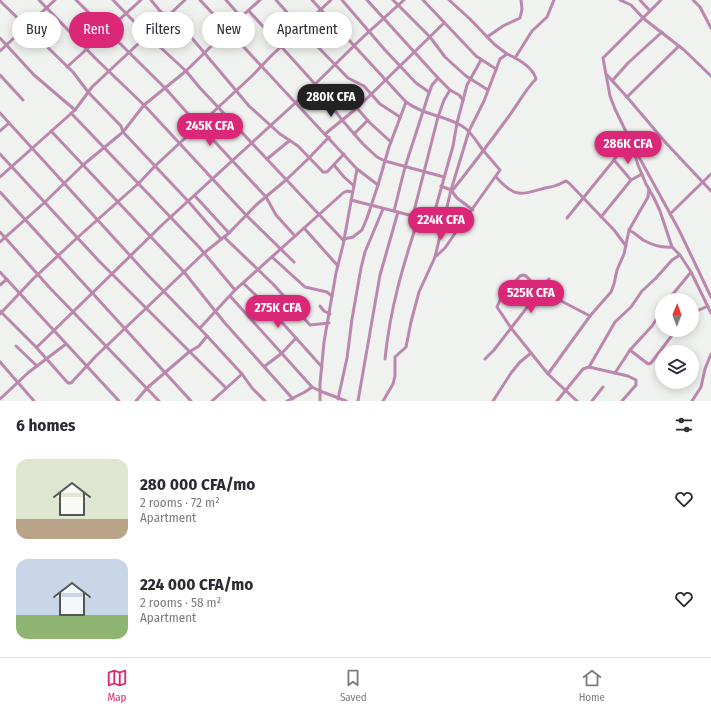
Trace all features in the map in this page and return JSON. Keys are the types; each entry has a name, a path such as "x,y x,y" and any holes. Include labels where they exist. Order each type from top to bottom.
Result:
{"street":[{"path":"39,0 109,72 144,105 246,215 294,262"},
{"path":"43,12 55,0"},
{"path":"76,0 88,12"},
{"path":"113,0 132,20"},
{"path":"126,14 141,0"},
{"path":"151,0 161,12"},
{"path":"172,12 185,0"},
{"path":"200,0 212,12"},
{"path":"226,0 236,12"},
{"path":"258,0 249,11 263,26"},
{"path":"276,0 287,12"},
{"path":"312,0 406,102 423,112 457,123 469,131 500,170 445,248 435,257"},
{"path":"318,12 331,0"},
{"path":"342,0 368,32 400,66 418,85 429,92"},
{"path":"367,0 438,78 463,100"},
{"path":"393,0 430,37 445,57 470,79 488,90"},
{"path":"37,347 171,217 296,103 368,32 404,0"},
{"path":"423,0 481,60 496,69"},
{"path":"449,0 494,44 531,70 536,79 524,92 512,112 484,151 452,190"},
{"path":"487,37 503,26 520,18 522,9 521,0"},
{"path":"515,58 532,30 547,17 554,0"},
{"path":"620,0 631,5 643,18 679,46 711,76"},
{"path":"640,0 650,11"},
{"path":"661,0 603,58 610,96 615,109 633,146 687,245 711,297"},
{"path":"693,0 700,7 711,28"},
{"path":"0,1 12,13"},
{"path":"325,134 357,108 444,23"},
{"path":"612,81 628,63 662,32"},
{"path":"0,38 34,75 75,110"},
{"path":"0,51 12,40"},
{"path":"194,41 249,106 289,141 298,146 325,173 344,154"},
{"path":"627,97 679,46"},
{"path":"48,48 80,80 88,92 121,126 123,132 188,201 223,238 273,284 310,325 329,323"},
{"path":"123,48 165,88 198,125 233,160 266,197 276,215 295,236"},
{"path":"0,178 75,110 88,92 134,48"},
{"path":"162,48 186,71 286,180 344,240"},
{"path":"0,242 26,220 83,165 123,132 144,105 186,71 210,48"},
{"path":"245,48 357,169 378,186"},
{"path":"281,48 179,143 139,183 77,238 0,313 37,347 69,383 204,253 229,233 246,215 286,180 329,137"},
{"path":"283,48 315,84 354,134 377,157 405,167 444,177"},
{"path":"319,48 348,78 364,86 380,104 400,117"},
{"path":"68,67 87,49"},
{"path":"383,401 395,376 395,357 406,347 419,292 435,257 469,131 479,112 500,59 507,54"},
{"path":"432,221 453,146 457,123 467,85 481,60"},
{"path":"706,72 711,72"},
{"path":"0,75 23,100"},
{"path":"607,76 711,191"},
{"path":"394,211 405,167 429,92 438,78"},
{"path":"413,215 438,117 450,90"},
{"path":"344,240 353,237 362,230 372,206 390,142 406,102"},
{"path":"357,108 390,142"},
{"path":"0,113 131,256 200,328 265,401"},
{"path":"71,113 171,217 235,290"},
{"path":"354,134 368,120"},
{"path":"0,131 9,123"},
{"path":"51,131 184,272 224,322 294,399"},
{"path":"567,218 614,160 629,138"},
{"path":"268,159 289,141"},
{"path":"633,146 638,165 660,211 672,247 680,255 691,272 711,313"},
{"path":"0,154 77,238 226,388"},
{"path":"614,160 631,180"},
{"path":"334,165 354,186"},
{"path":"320,401 323,348 329,323 332,296 357,169"},
{"path":"601,218 631,180 642,174"},
{"path":"670,214 711,174"},
{"path":"496,177 513,192 520,193 529,193 566,181 569,182 601,218 614,230 626,246"},
{"path":"441,186 452,190 457,198 473,210"},
{"path":"548,374 590,316 611,292 630,230 648,197 649,189"},
{"path":"200,328 235,290 318,214 343,193 347,191 352,192"},
{"path":"0,192 191,401"},
{"path":"194,196 229,233"},
{"path":"351,200 383,209 413,215 458,229"},
{"path":"338,399 347,358 361,268 365,252 383,209"},
{"path":"358,401 380,275 398,212"},
{"path":"385,359 391,315 402,268 419,217"},
{"path":"304,228 338,266"},
{"path":"630,230 653,245 660,247 672,247"},
{"path":"0,232 159,401"},
{"path":"589,367 615,322 631,307 642,291 672,260 680,255"},
{"path":"272,257 305,287 327,292 332,296"},
{"path":"0,272 119,401"},
{"path":"674,293 691,272"},
{"path":"577,401 548,374 510,328 497,307 501,298 520,276 523,275 526,276 540,290 590,316"},
{"path":"0,285 7,279"},
{"path":"485,359 494,350 549,279"},
{"path":"243,283 269,308 322,367"},
{"path":"230,296 312,387 346,401"},
{"path":"320,306 324,311 330,314"},
{"path":"699,310 708,306"},
{"path":"615,373 630,350 655,321"},
{"path":"136,401 147,388 189,352 199,346 207,336"},
{"path":"630,350 648,364 651,364 671,337"},
{"path":"265,366 282,353 296,338"},
{"path":"0,399 37,366 66,344"},
{"path":"16,346 37,366"},
{"path":"493,401 511,373 520,362 531,353"},
{"path":"692,401 701,387 705,369 711,354"},
{"path":"0,362 34,401"},
{"path":"557,401 583,369 589,367 633,378 637,382 622,401"},
{"path":"212,401 242,374"},
{"path":"287,401 294,399 312,387"},
{"path":"592,401 603,387"},
{"path":"216,397 219,401"}]}
